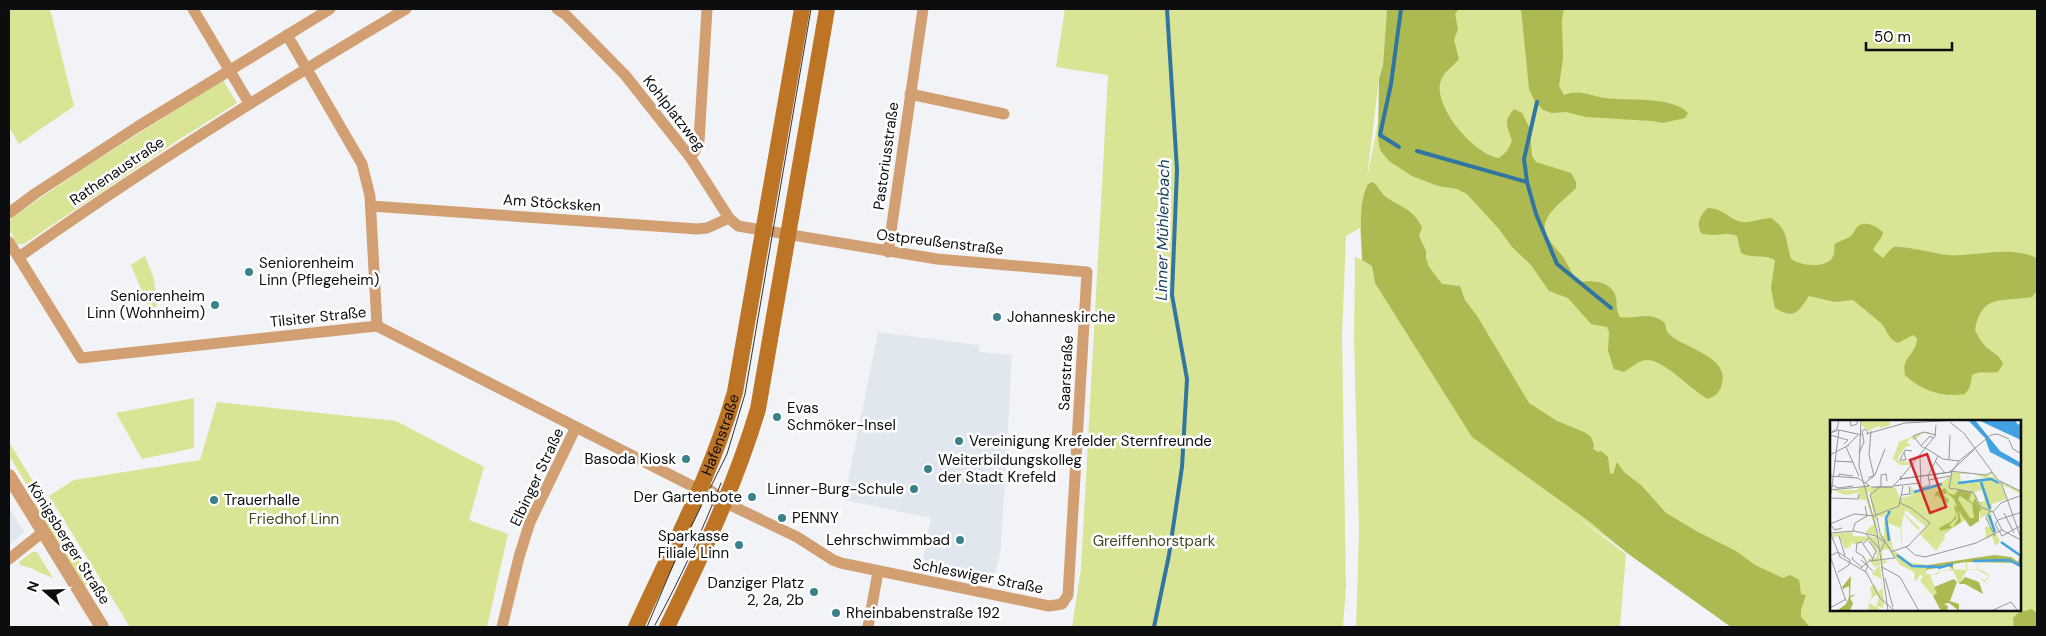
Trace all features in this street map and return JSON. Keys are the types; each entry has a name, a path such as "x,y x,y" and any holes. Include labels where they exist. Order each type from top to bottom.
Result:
{"main road":[{"name":"Hafenstraße","path":"636,627 700,490 727,421 735,392 802,9"},
{"name":"Hafenstraße","path":"667,627 726,503 744,456 758,409 827,9"}],"street":[{"path":"193,9 250,104"},
{"name":"Rathenaustraße","path":"9,214 36,193 122,138 330,9"},
{"name":"Rathenaustraße","path":"19,256 160,159 307,67 406,9"},
{"name":"Kohlplatzweg","path":"558,9 625,75 690,157 729,218"},
{"path":"690,157 695,151 698,141 707,9"},
{"name":"Pastoriusstraße","path":"888,252 923,9"},
{"path":"287,35 362,164 371,206 377,326"},
{"name":"Pastoriusstraße","path":"910,94 1004,114"},
{"name":"Am Stöcksken","path":"371,206 697,229 707,228 729,218"},
{"path":"729,218 738,226 789,235"},
{"name":"Ostpreußenstraße","path":"789,235 937,260 1087,272"},
{"path":"9,242 19,256"},
{"name":"Tilsiter Straße","path":"19,256 81,358 377,326 700,490 706,498 714,502 726,503"},
{"name":"Saarstraße","path":"1068,595 1087,272"},
{"name":"Elbinger Straße","path":"502,627 519,557 530,522 576,427"},
{"name":"Königsberger Straße","path":"9,476 102,627"},
{"name":"Schleswiger Straße","path":"726,503 797,537 833,560 878,572 1049,606 1062,604 1068,595"},
{"path":"9,559 43,532"},
{"path":"868,627 878,572"}],"shaded area":[{"name":"Weiterbildungskolleg der Stadt Krefeld","path":"878,332 979,345 979,352 1012,355 1001,548 993,583 921,569 931,518 844,500"},
{"path":"9,508 24,532 11,544 9,544"}],"green space":[{"path":"9,9 50,9 74,106 19,144 9,127"},
{"name":"Greiffenhorstpark","path":"1065,9 1387,9 1383,65 1379,79 1367,178 1386,81 1396,9 2037,9 2037,627 1735,627 1578,518 1626,554 1620,627 1356,627 1359,531 1354,339 1355,257 1362,260 1360,228 1346,236 1342,336 1346,587 1343,627 1072,627 1081,569 1108,75 1056,67"},
{"path":"1387,9 1459,9 1455,14 1458,29 1454,40 1459,59 1445,73 1440,83 1440,94 1450,117 1468,140 1489,155 1499,158 1507,151 1512,141 1507,125 1510,114 1514,109 1522,113 1530,129 1532,156 1536,162 1571,173 1576,182 1576,188 1554,209 1546,221 1546,235 1550,241 1563,257 1577,280 1580,282 1600,282 1609,286 1615,294 1620,317 1648,316 1659,319 1665,323 1668,333 1712,359 1719,366 1722,374 1721,386 1715,395 1708,399 1668,369 1652,361 1642,361 1624,372 1614,369 1608,351 1609,332 1607,327 1591,324 1568,298 1549,291 1531,265 1512,247 1499,229 1467,194 1457,189 1438,186 1412,176 1389,161 1380,150 1378,138 1379,79 1383,65"},
{"path":"1521,9 1564,9 1562,19 1563,58 1559,86 1564,95 1580,93 1605,98 1649,100 1672,104 1688,113 1685,118 1663,123 1586,117 1566,112 1552,113 1543,110 1534,100 1529,89"},
{"path":"223,80 237,103 24,244 17,244 9,229 9,222 14,216 86,167"},
{"path":"1373,182 1386,197 1410,212 1418,220 1422,227 1419,236 1426,251 1429,267 1442,284 1460,286 1465,300 1477,316 1529,403 1557,421 1584,432 1591,437 1594,445 1593,449 1598,452 1601,451 1608,457 1610,473 1613,474 1617,462 1624,472 1642,486 1666,513 1736,551 1755,565 1783,578 1790,575 1799,580 1801,594 1806,595 1801,610 1801,617 1810,627 1731,627 1627,553 1590,522 1472,437 1375,283 1372,266 1362,260 1362,202 1368,184"},
{"path":"1708,208 1718,210 1742,222 1771,218 1784,231 1791,259 1804,264 1820,265 1826,263 1834,253 1834,245 1851,236 1861,224 1875,226 1883,232 1873,250 1883,258 1894,247 1911,248 1948,255 2004,252 2026,254 2037,258 2037,291 2032,297 2003,300 1988,305 1982,310 1978,318 1975,330 1978,337 2002,361 2003,364 1998,372 1972,375 1970,387 1965,394 1948,395 1932,392 1918,385 1905,375 1905,364 1915,348 1917,338 1913,335 1898,343 1890,337 1882,324 1853,300 1835,302 1809,296 1799,310 1792,314 1775,308 1771,288 1775,260 1741,253 1737,236 1701,233 1700,219"},
{"path":"145,256 154,279 157,306 150,310 131,265"},
{"path":"194,398 194,448 142,459 116,413"},
{"name":"Friedhof Linn","path":"217,402 396,421 484,467 469,520 508,534 487,627 130,627 49,496 74,480 200,460"},
{"path":"9,442 107,605 104,606 101,600 98,602 87,584 84,586 33,504 37,501 9,456"},
{"path":"32,552 37,552 53,578 20,565 19,562"},
{"path":"2032,609 2037,613 2037,627 2014,627 2013,618 2018,613"}],"waterway":[{"name":"Linner Mühlenbach","path":"1154,627 1169,555 1182,467 1187,379 1172,295 1177,170 1167,9"},
{"path":"1399,147 1380,135 1391,84 1401,9"},
{"path":"1537,102 1524,159 1527,182 1536,214 1557,264 1611,308"},
{"path":"1417,151 1527,182"}],"tram line":[{"path":"647,627 679,551 727,454 745,394 811,9"},
{"path":"655,625 690,555 721,483"}],"place":[{"name":"Seniorenheim Linn (Pflegeheim)","path":"249,272"},
{"name":"Seniorenheim Linn (Wohnheim)","path":"215,305"},
{"name":"Johanneskirche","path":"997,317"},
{"name":"Evas Schmöker-Insel","path":"777,417"},
{"name":"Vereinigung Krefelder Sternfreunde","path":"959,441"},
{"name":"Basoda Kiosk","path":"686,459"},
{"name":"Weiterbildungskolleg der Stadt Krefeld","path":"928,469"},
{"name":"Linner-Burg-Schule","path":"914,489"},
{"name":"Der Gartenbote","path":"752,497"},
{"name":"Trauerhalle","path":"214,500"},
{"name":"PENNY","path":"782,518"},
{"name":"Lehrschwimmbad","path":"960,540"},
{"name":"Sparkasse Filiale Linn","path":"739,545"},
{"name":"Danziger Platz 2, 2a, 2b","path":"814,592"},
{"name":"Rheinbabenstraße 192","path":"836,613"}]}
